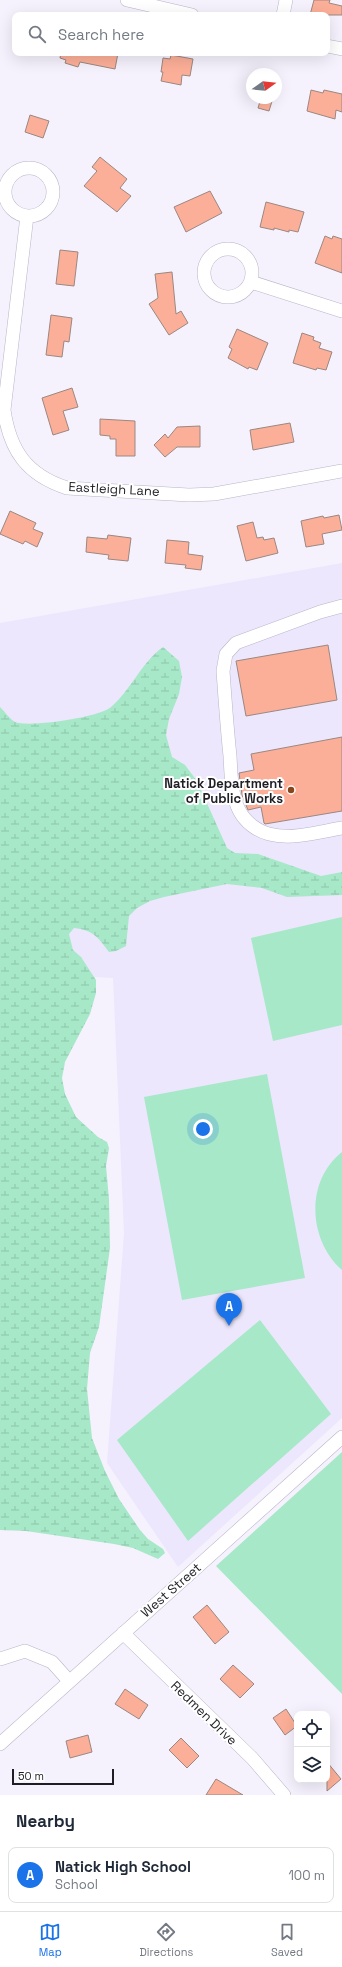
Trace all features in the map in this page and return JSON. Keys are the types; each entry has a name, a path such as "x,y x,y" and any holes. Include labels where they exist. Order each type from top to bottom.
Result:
{"street":[{"path":"127,0 179,12"},
{"path":"284,12 286,0"},
{"path":"330,47 342,49"},
{"name":"Eastleigh Lane","path":"28,216 4,410 7,431 18,453 30,468 49,482 67,488 189,494 214,494 342,471"},
{"path":"251,282 342,311"},
{"path":"342,606 320,612 236,643 226,654 223,671 232,783 238,809 243,817 259,830 270,834 283,835 312,833 342,828"},
{"name":"West Street","path":"0,1744 342,1437"},
{"name":"Redmen Drive","path":"123,1633 252,1758 284,1795"},
{"path":"0,1659 25,1651 52,1662 69,1681"}],"shaded area":[{"path":"342,563 342,1418 178,1567 107,1463 124,1233 113,978 0,972 0,623"}],"green space":[{"path":"163,647 179,661 182,677 179,694 169,719 166,735 172,757 185,765 197,781 227,848 235,853 258,854 321,876 342,872 342,895 287,897 262,888 227,884 164,897 150,901 137,908 129,916 126,946 116,951 109,952 98,938 86,930 74,928 69,934 73,950 81,957 96,980 96,993 90,1014 65,1062 62,1078 65,1094 76,1117 98,1137 107,1142 109,1148 106,1166 109,1199 110,1248 99,1327 90,1353 87,1389 92,1438 105,1471 119,1499 140,1530 148,1539 163,1549 165,1553 158,1559 133,1548 114,1544 26,1531 0,1530 0,707 15,722 34,724 80,718 105,711 118,700 148,661"},
{"path":"342,917 342,1025 273,1041 251,938"},
{"path":"267,1074 305,1278 182,1300 144,1097"},
{"path":"342,1152 342,1270 331,1258 322,1243 317,1227 315,1211 317,1194 322,1178 330,1164"},
{"path":"260,1320 331,1414 188,1541 117,1440"},
{"path":"342,1452 342,1694 216,1566"}],"building":[{"path":"314,0 330,0 329,3 342,6 342,15 330,15 330,12 311,12"},
{"path":"60,56 117,56 115,69 80,62 78,67 65,63 66,60 60,58"},
{"path":"171,56 176,56 193,59 190,76 182,75 181,85 161,81 163,72 161,72 163,58 170,59"},
{"path":"311,90 323,93 324,90 342,94 342,112 336,110 335,119 307,111"},
{"path":"259,104 271,104 269,111 258,108"},
{"path":"30,115 49,121 43,138 25,132"},
{"path":"100,157 127,179 120,188 131,196 117,212 84,186 97,171 92,167"},
{"path":"210,191 222,213 186,232 174,207"},
{"path":"266,202 304,212 298,232 260,227"},
{"path":"325,236 332,239 333,236 342,239 342,273 315,263"},
{"path":"60,250 78,252 74,286 56,284"},
{"path":"172,272 176,314 181,311 188,323 169,335 149,304 158,298 155,274"},
{"path":"51,315 72,318 69,342 64,341 62,357 46,355"},
{"path":"237,329 268,343 257,370 249,367 248,369 228,358 232,349 229,347"},
{"path":"302,333 314,337 313,340 321,343 319,348 332,352 326,370 317,368 316,370 293,363"},
{"path":"72,388 78,407 63,411 69,430 53,435 42,398"},
{"path":"100,419 135,421 135,456 116,456 116,439 110,439 110,436 100,435"},
{"path":"290,423 294,442 253,450 250,430"},
{"path":"200,426 200,447 177,447 165,457 154,445 165,434 168,438 177,427"},
{"path":"10,511 36,523 33,529 43,533 37,547 25,541 23,544 0,534"},
{"path":"339,515 342,530 322,534 324,544 306,547 301,521 323,516 324,518"},
{"path":"253,522 257,538 263,537 264,540 274,538 278,553 246,561 237,526"},
{"path":"108,535 131,538 128,561 108,559 109,555 86,552 87,537 107,539"},
{"path":"167,540 189,542 188,554 203,556 201,570 185,568 186,565 165,563"},
{"path":"328,645 337,700 246,716 236,661"},
{"name":"Natick Department of Public Works","path":"342,737 342,811 265,824 261,807 248,810 242,795 239,773 254,770 251,754"},
{"path":"207,1605 229,1632 215,1644 193,1617"},
{"path":"233,1665 254,1684 240,1698 220,1679"},
{"path":"125,1689 148,1705 139,1719 115,1704"},
{"path":"286,1709 294,1721 294,1728 285,1735 273,1718"},
{"path":"88,1735 92,1752 70,1758 66,1741"},
{"path":"181,1738 199,1756 187,1768 169,1750"},
{"path":"330,1766 341,1779 327,1791 327,1783 330,1783"},
{"path":"216,1779 243,1795 206,1795"}],"place":[{"name":"Natick Department of Public Works","path":"291,790"},
{"name":"Natick High School","path":"229,1326"}]}
